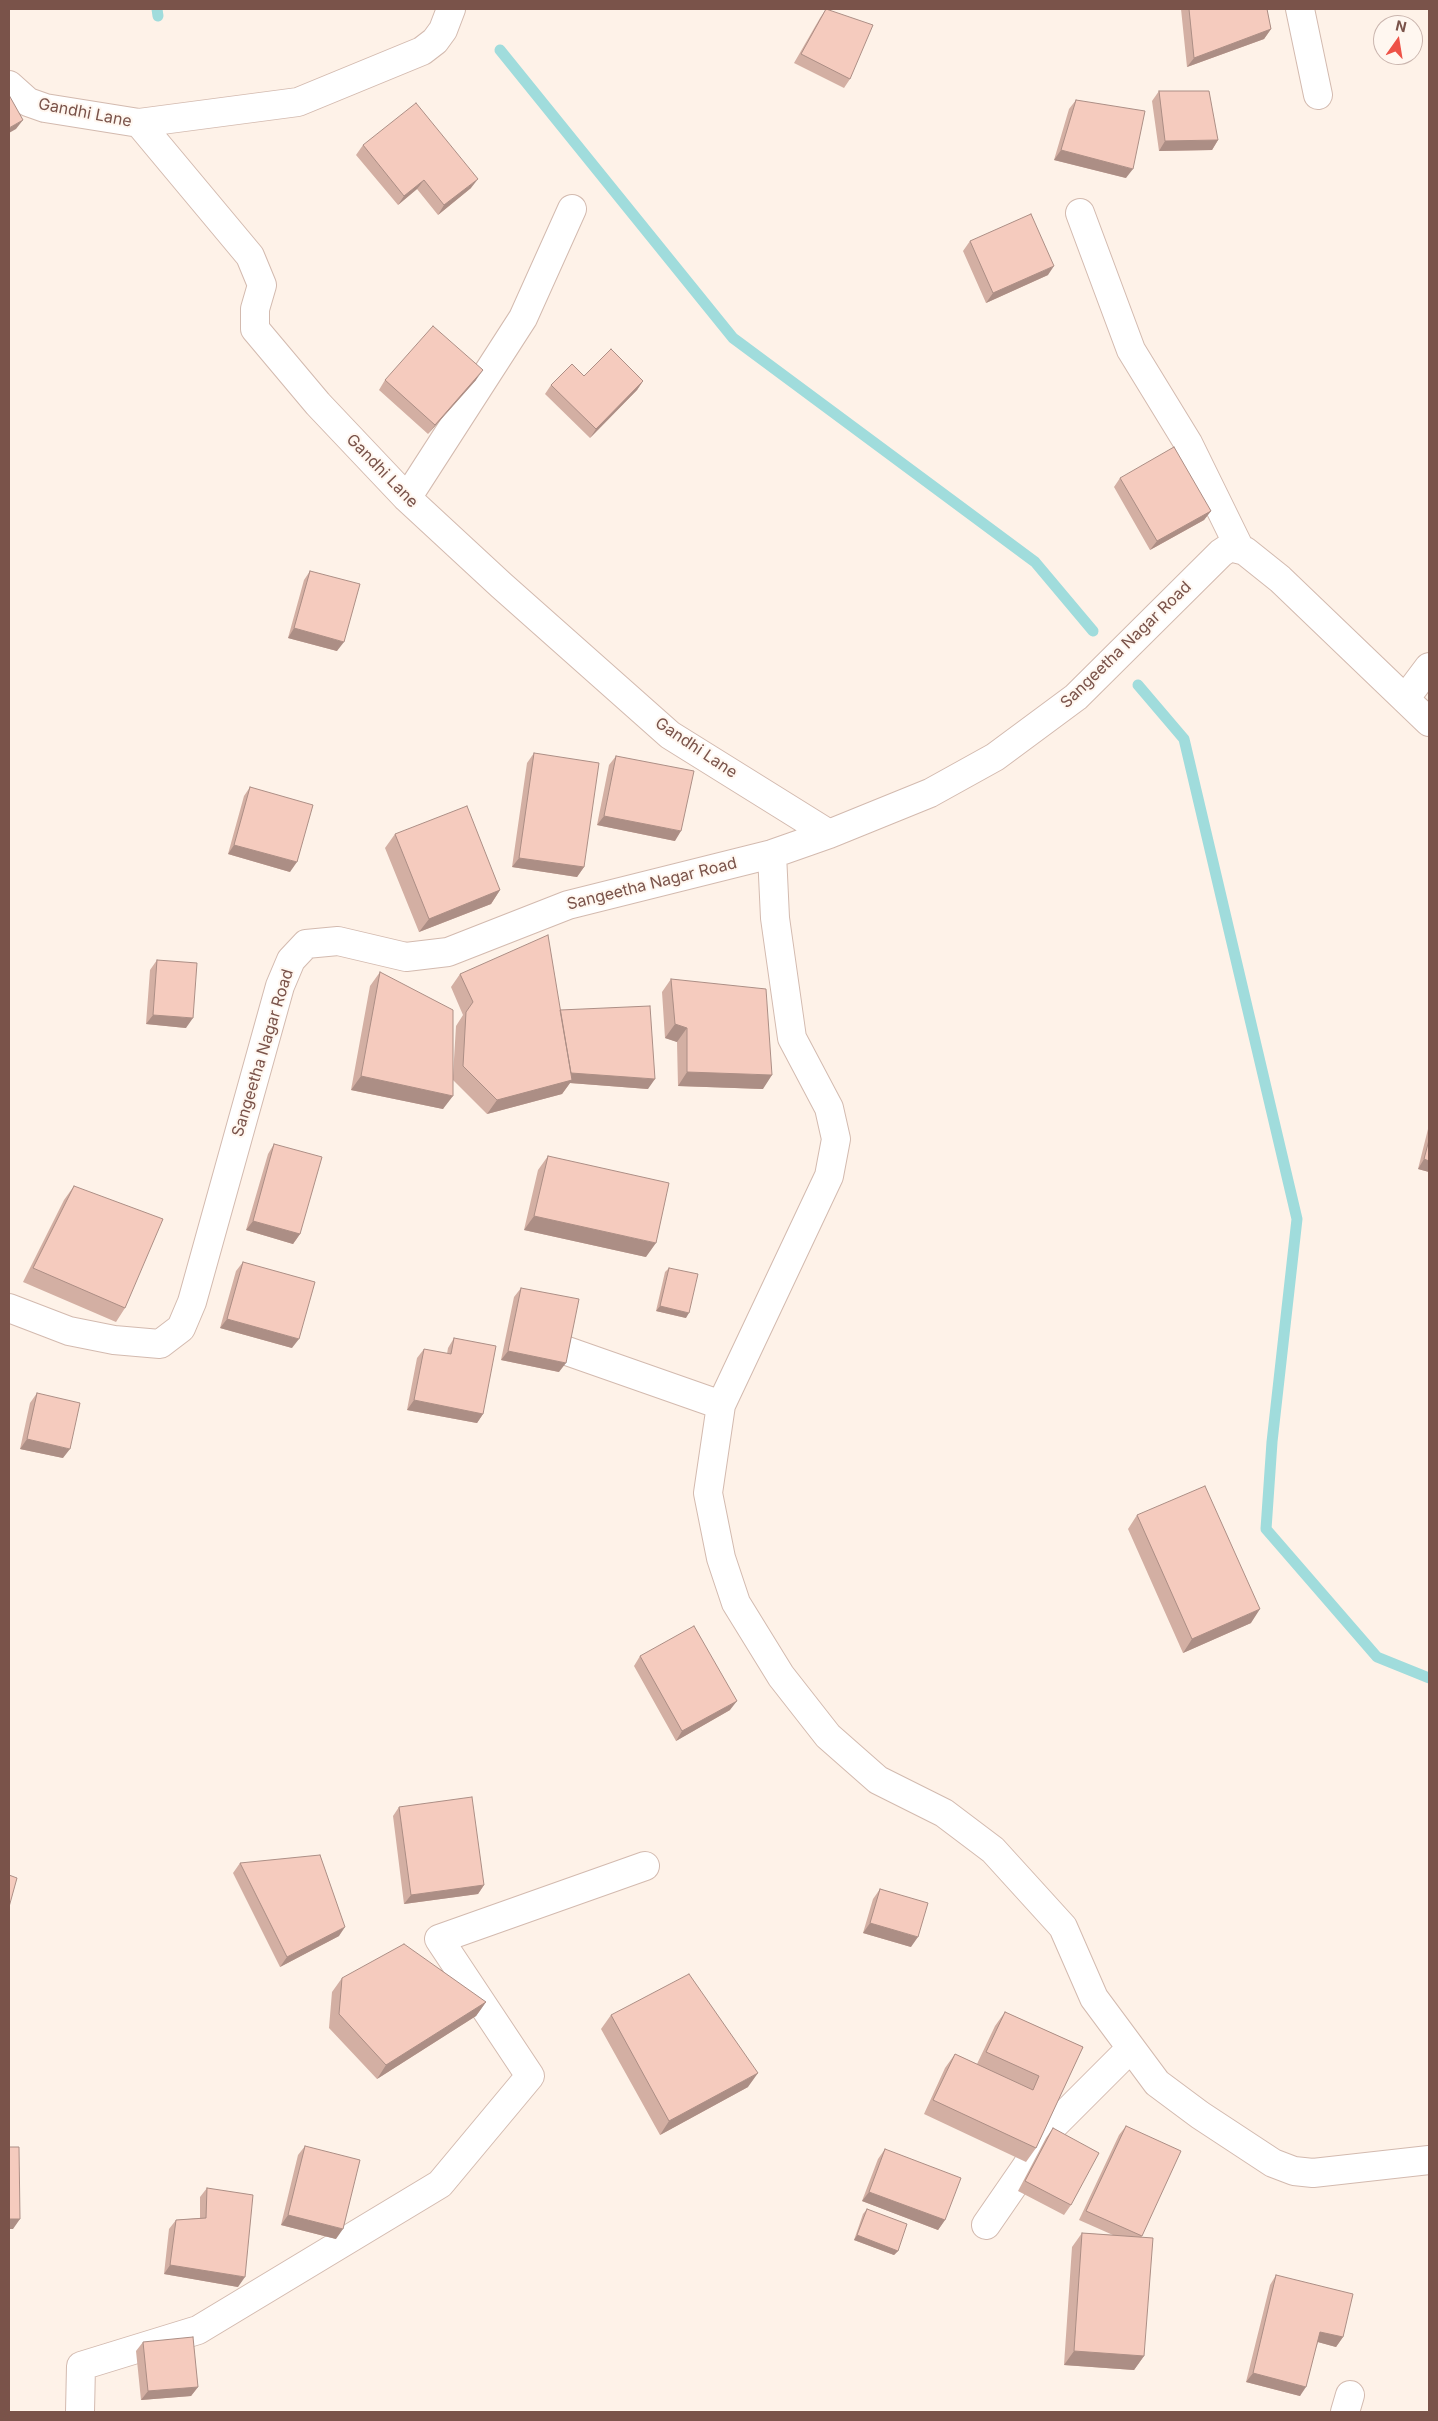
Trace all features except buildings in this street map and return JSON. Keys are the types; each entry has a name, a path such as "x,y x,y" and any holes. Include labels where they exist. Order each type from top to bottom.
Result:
{"street":[{"path":"139,123 298,102 422,51 435,42 443,30 451,9"},
{"path":"1300,9 1318,95"},
{"name":"Gandhi Lane","path":"9,85 28,102 44,108 139,123 250,256 262,285 255,309 255,329 318,404 407,498 501,586 670,735 829,834"},
{"path":"407,498 523,318 572,209"},
{"path":"1080,213 1131,350 1188,443 1240,549 1280,579 1429,722"},
{"name":"Sangeetha Nagar Road","path":"9,1308 69,1331 114,1340 160,1344 181,1328 192,1302 280,986 291,960 306,944 338,941 406,957 448,952 568,905 772,854 829,834 930,793 995,757 1076,697 1221,553 1233,548 1240,549"},
{"path":"1405,699 1429,667"},
{"path":"772,854 775,918 792,1038 828,1108 836,1139 829,1176 720,1405 708,1493 721,1558 736,1603 781,1676 828,1736 878,1780 944,1813 993,1850 1063,1927 1094,1998 1157,2083 1200,2115 1273,2163 1294,2171 1313,2173 1429,2160"},
{"path":"567,1350 720,1405"},
{"path":"80,2412 81,2366 198,2330 440,2184 530,2076 439,1939 645,1866"},
{"path":"986,2226 1026,2168 1047,2132 1131,2048"}],"waterway":[{"path":"157,9 158,16"},
{"path":"500,50 733,338 1035,562 1093,631"},
{"path":"1138,685 1184,739 1297,1219 1272,1442 1266,1529 1377,1657 1429,1678"}]}
